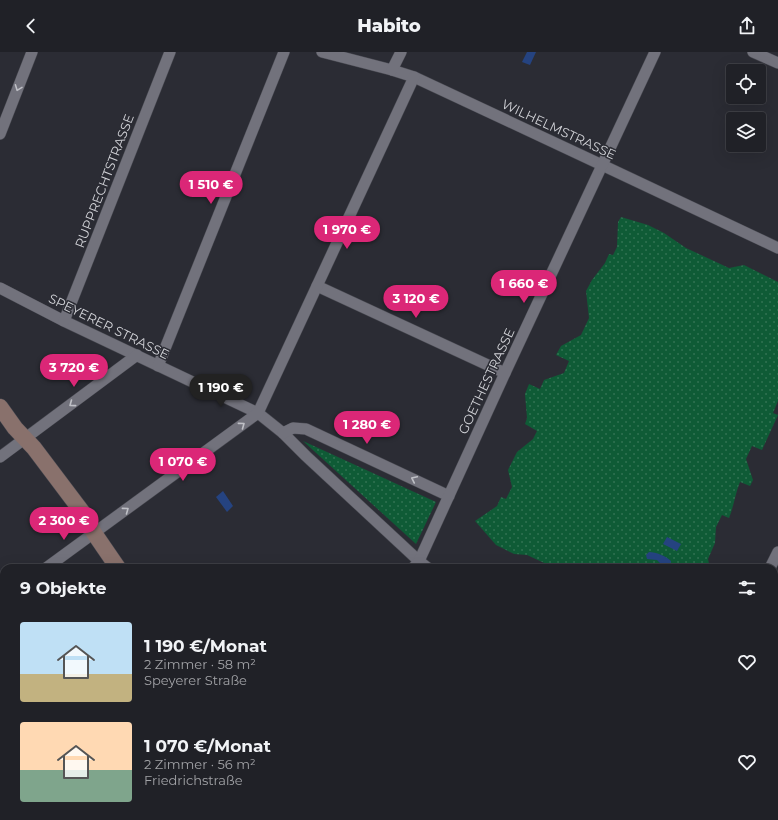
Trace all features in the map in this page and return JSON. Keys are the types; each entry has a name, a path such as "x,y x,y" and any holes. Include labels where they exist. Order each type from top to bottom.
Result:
{"street":[{"path":"0,134 32,52"},
{"name":"RUPPRECHTSTRASSE","path":"64,321 170,52"},
{"path":"158,366 284,52"},
{"name":"WILHELMSTRASSE","path":"322,52 414,77 778,248"},
{"path":"392,70 401,52"},
{"name":"GOETHESTRASSE","path":"416,564 655,52"},
{"path":"753,52 778,63"},
{"path":"51,564 258,413 414,77"},
{"path":"317,286 505,373"},
{"name":"SPEYERER STRASSE","path":"0,288 64,321 258,413 283,433 416,564"},
{"path":"0,457 137,355"},
{"path":"0,407 15,428 34,448 86,517 94,533 115,564"},
{"path":"283,433 293,428 306,429 449,496"},
{"path":"772,564 778,552"}],"green space":[{"path":"621,217 648,225 664,233 686,248 729,268 744,265 778,282 778,401 773,413 778,415 762,450 752,446 746,459 753,480 750,486 740,482 729,518 722,515 716,527 715,543 708,559 709,564 546,564 527,555 514,554 496,545 475,521 497,506 501,497 506,499 512,487 508,470 517,452 533,439 537,431 525,424 527,418 525,394 529,384 540,389 544,380 564,373 569,361 556,355 561,346 581,335 589,318 586,291 592,280 605,263 609,254 613,255 617,247 618,222"},
{"path":"303,441 436,502 416,544"}],"water":[{"path":"527,52 536,52 530,65 522,62"},
{"path":"223,491 233,506 227,512 216,497"},
{"path":"667,537 681,544 677,551 663,544"},
{"path":"649,552 658,554 671,561 670,564 661,564 657,560 647,559 646,555"}]}
